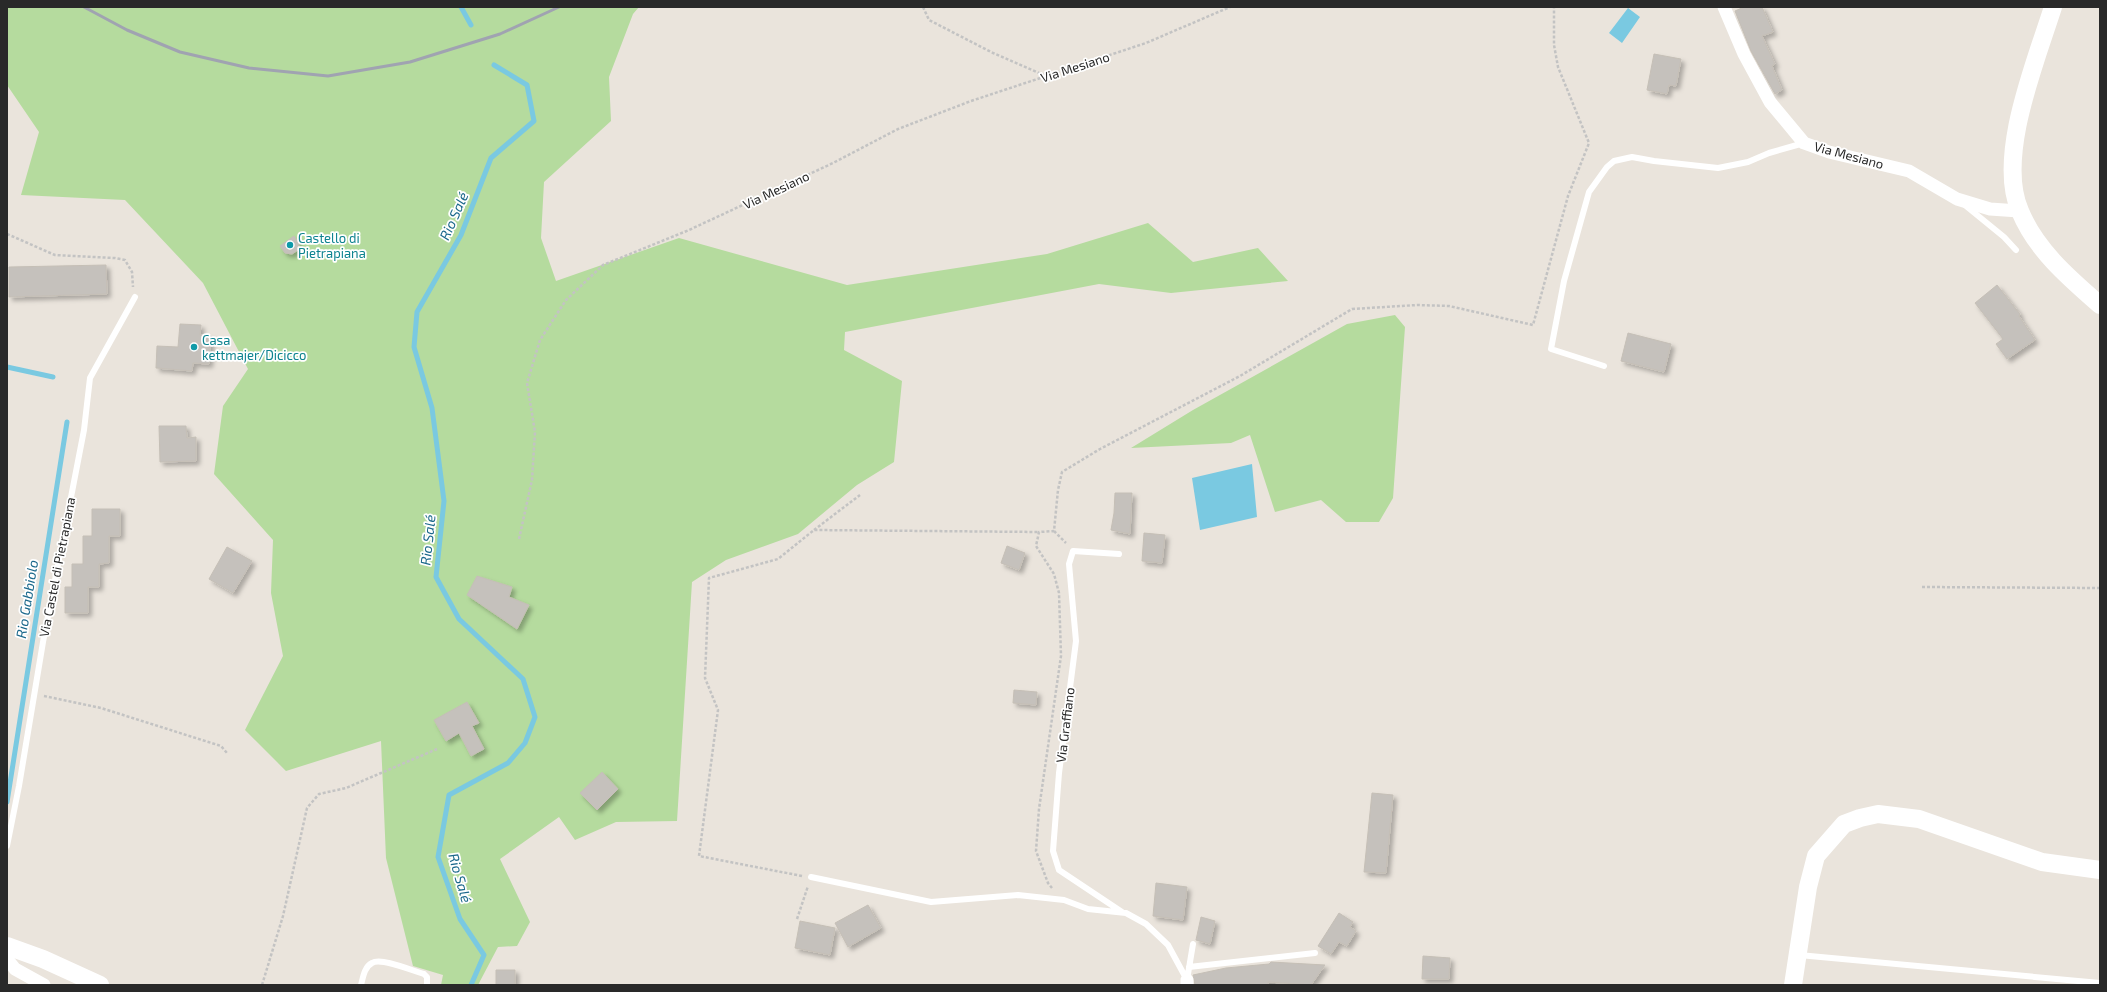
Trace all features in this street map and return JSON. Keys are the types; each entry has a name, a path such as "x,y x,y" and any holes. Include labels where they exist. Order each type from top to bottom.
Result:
{"main road":[{"path":"2053,7 2019,121 2012,162 2015,191 2019,211 2042,248 2064,274 2100,305"},
{"path":"1793,985 1808,887 1816,856 1844,824 1860,818 1878,814 1919,819 2042,862 2100,870"},
{"path":"7,946 43,959 100,985"}],"street":[{"name":"Via Mesiano","path":"1724,7 1744,54 1770,102 1804,144 1830,152 1909,171 1957,199 1990,209 2019,211"},
{"path":"7,959 15,970 44,985"}],"lane":[{"path":"1604,366 1551,349 1564,281 1589,192 1607,167 1614,161 1632,157 1718,168 1748,162 1769,153 1804,144"},
{"path":"1957,199 2004,236 2016,250"},
{"name":"Via Castel di Pietrapiana","path":"7,846 84,430 90,378 135,297"},
{"path":"1073,551 1119,554"},
{"name":"Via Graffiano","path":"1073,551 1069,564 1076,641 1059,773 1053,851 1059,870 1122,912"},
{"name":"Via Graffiano","path":"811,877 931,902 1018,895 1064,900 1088,909 1126,913 1146,924 1168,945 1187,983"},
{"path":"1187,983 1193,944"},
{"path":"1189,967 1315,953"},
{"path":"1797,955 2100,983"},
{"path":"361,985 365,970 372,963 381,961 424,974 427,977 427,985"}],"path":[{"path":"923,7 929,20 993,53 1047,76"},
{"name":"Via Mesiano","path":"519,539 532,480 535,432 527,384 540,340 566,300 603,265 689,230 833,163 898,130 971,101 1146,43 1230,7"},
{"path":"1073,551 1054,531 1058,490 1062,472 1100,449 1240,376 1352,309 1417,305 1448,306 1533,325 1568,196 1589,143 1558,67 1554,45 1554,7"},
{"path":"7,234 54,255 116,258 125,260 132,272 135,297"},
{"path":"797,919 811,877 699,856 718,710 705,678 709,578 778,559 860,495"},
{"path":"814,530 1054,531"},
{"path":"1039,532 1036,546 1054,574 1059,593 1061,656 1039,810 1036,851 1048,883 1064,900"},
{"path":"1922,587 2100,588"},
{"path":"34,695 54,697 101,708 221,746 227,753"},
{"path":"262,985 283,916 307,808 318,794 346,788 437,749"}],"green space":[{"path":"7,7 639,7 633,14 609,77 611,121 544,182 541,238 556,281 679,238 847,285 1047,254 1148,223 1193,262 1258,248 1288,281 1171,293 1099,284 845,332 844,350 902,381 894,462 857,485 798,534 726,560 692,582 677,821 616,822 575,840 559,817 500,859 530,922 517,946 498,947 478,985 441,985 443,975 413,966 386,858 381,741 286,771 245,730 283,656 271,593 273,540 214,474 223,406 248,369 203,283 125,200 21,195 39,132 7,85"},
{"path":"1395,315 1405,327 1393,498 1379,522 1346,522 1321,500 1275,512 1250,435 1231,443 1131,448 1193,410 1347,324"}],"water":[{"path":"1628,8 1640,17 1622,43 1609,33"},
{"path":"1252,464 1257,517 1200,530 1192,478"}],"building":[{"path":"1744,7 1762,7 1773,32 1762,36 1775,64 1772,66 1782,90 1775,94 1751,51 1735,11"},
{"path":"1654,54 1681,59 1676,86 1669,85 1667,94 1647,90"},
{"name":"Castello di Pietrapiana","path":"294,236 299,244 298,250 292,254 285,253 280,246"},
{"path":"106,265 107,294 9,297 9,267"},
{"path":"1997,285 2020,314 2019,316 2035,340 2007,359 1996,344 2003,339 1975,303"},
{"name":"Casa kettmajer/Dicicco","path":"180,324 201,325 200,335 211,336 209,364 193,363 192,371 156,368 157,346 178,347"},
{"path":"1628,333 1671,344 1664,372 1621,361"},
{"path":"159,426 186,426 187,438 196,437 196,461 160,462"},
{"path":"1115,493 1132,493 1130,534 1111,530"},
{"path":"92,509 120,509 120,536 109,536 109,563 99,564 99,587 88,587 88,613 65,613 65,587 72,587 72,564 83,564 83,536 92,536"},
{"path":"1144,533 1165,535 1162,563 1142,561"},
{"path":"1007,546 1025,553 1019,570 1001,563"},
{"path":"227,547 252,561 233,593 209,579"},
{"path":"477,576 512,587 509,597 529,605 517,629 467,595"},
{"path":"1014,690 1037,692 1036,705 1013,703"},
{"path":"467,702 479,723 472,726 484,749 471,756 459,733 446,741 434,720"},
{"path":"602,772 618,789 597,810 580,793"},
{"path":"1372,793 1393,795 1386,873 1364,872"},
{"path":"1156,883 1187,887 1183,920 1153,916"},
{"path":"868,905 881,928 848,947 835,923"},
{"path":"1339,913 1353,922 1350,927 1356,931 1347,946 1339,942 1331,954 1318,946"},
{"path":"1201,917 1215,921 1210,944 1196,940"},
{"path":"800,921 835,928 830,955 795,948"},
{"path":"1423,956 1450,958 1449,979 1422,979"},
{"path":"1271,962 1325,965 1311,985 1268,982 1268,985 1195,985 1193,975 1226,968 1269,964"},
{"path":"496,970 515,970 515,985 496,985"}],"waterway":[{"name":"Rio Salé","path":"461,7 471,25"},
{"name":"Rio Salé","path":"471,985 484,955 460,919 438,857 449,795 508,763 525,743 535,717 523,679 459,619 436,577 444,501 432,408 414,347 417,312 461,235 491,158 534,121 527,85 494,65"},
{"name":"Rio Gabbiolo","path":"7,367 53,377"},
{"name":"Rio Gabbiolo","path":"7,802 67,422"}],"railway":[{"path":"84,7 127,30 180,52 249,68 328,76 410,62 500,34 559,7"}],"place":[{"name":"Castello di Pietrapiana","path":"290,245"},
{"name":"Casa kettmajer/Dicicco","path":"194,347"}]}
